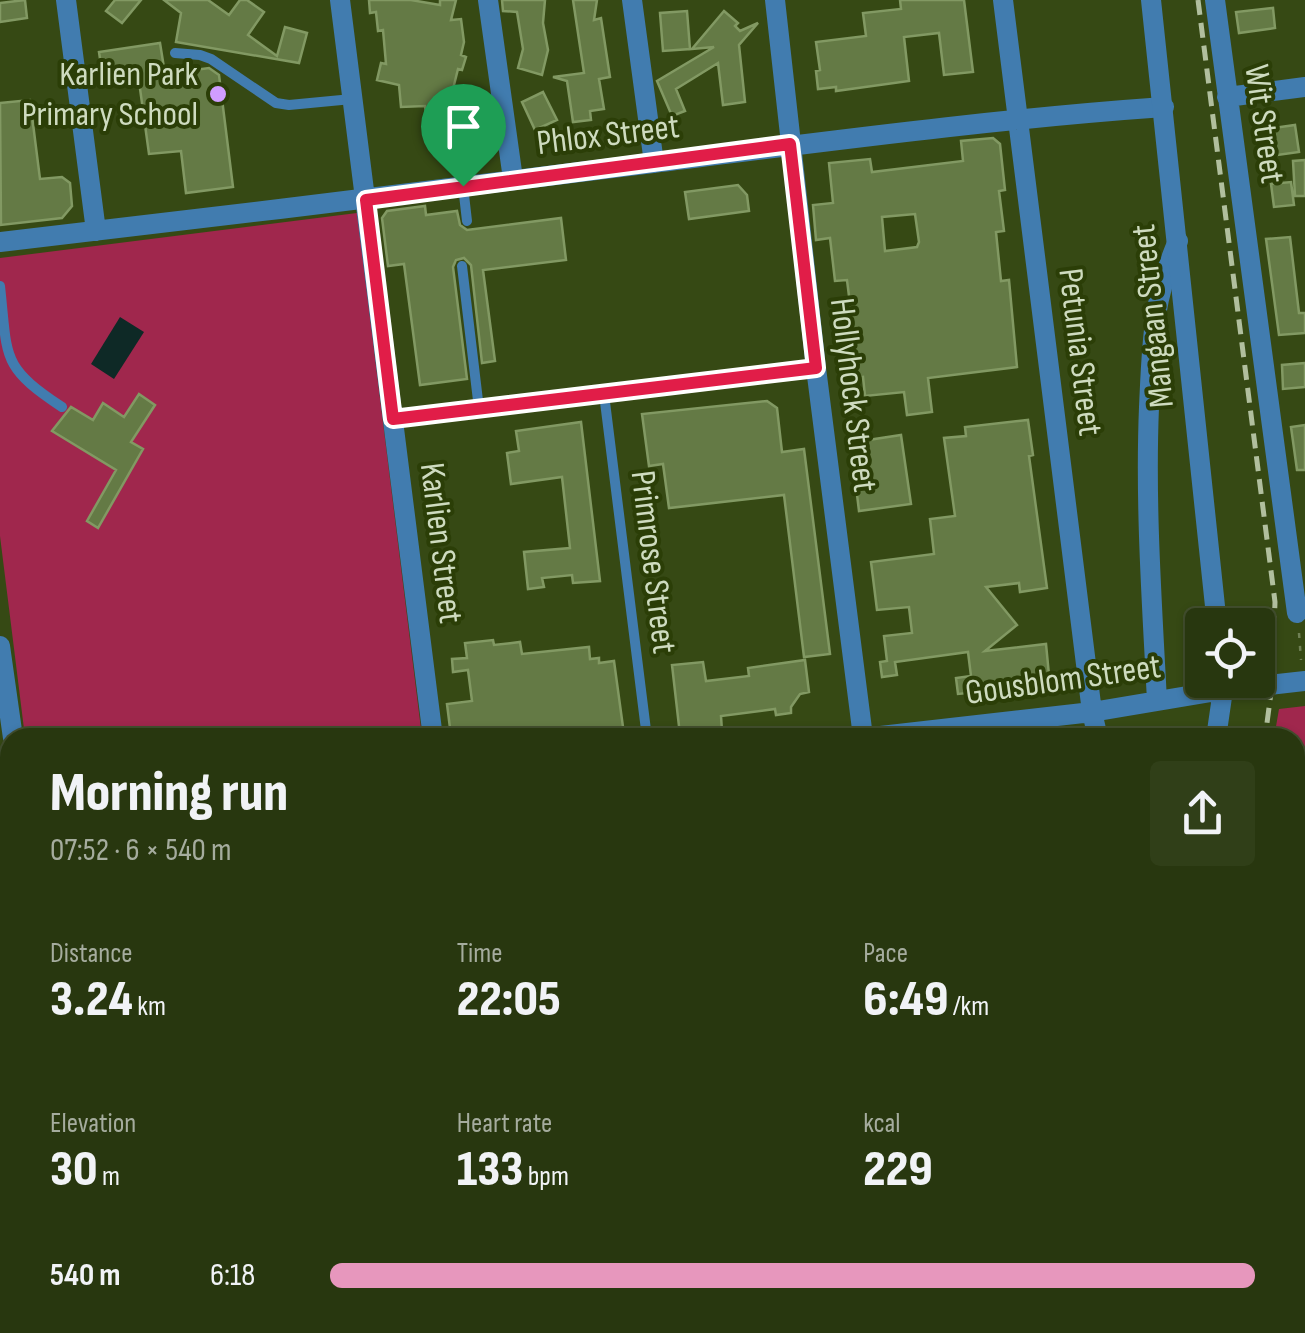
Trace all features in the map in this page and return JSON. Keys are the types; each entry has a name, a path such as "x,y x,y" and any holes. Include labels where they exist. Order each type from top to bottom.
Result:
{"street":[{"path":"66,0 96,231"},
{"name":"Karlien Street","path":"340,0 432,728"},
{"path":"488,0 513,178"},
{"path":"632,0 654,163"},
{"name":"Hollyhock Street","path":"775,0 862,728"},
{"name":"Petunia Street","path":"1002,0 1096,728"},
{"name":"Mangaan Street","path":"1151,0 1215,608"},
{"name":"Wit Street","path":"1215,0 1297,614"},
{"path":"1227,97 1305,87"},
{"name":"Phlox Street","path":"0,242 366,200 790,144 1018,118 1164,107"},
{"path":"1157,701 1146,489 1151,370 1154,311 1162,278 1178,241"},
{"path":"0,646 11,728"},
{"name":"Gousblom Street","path":"1275,685 1304,682"},
{"name":"Gousblom Street","path":"951,728 1092,712 1185,694"},
{"path":"1217,728 1221,698"}],"lane":[{"path":"175,53 200,54 212,59 276,102 290,105 353,99"},
{"path":"463,186 468,221"},
{"path":"462,266 478,409"},
{"path":"0,286 8,358 27,385 62,406"},
{"path":"393,419 816,368"},
{"name":"Primrose Street","path":"604,394 646,728"}],"path":[{"path":"1297,614 1304,682"}],"shaded area":[{"path":"357,213 421,728 24,728 0,536 0,258"},
{"path":"1305,706 1305,728 1276,728 1279,709"}],"water":[{"path":"120,317 144,332 114,379 91,364"}],"building":[{"path":"25,0 27,18 0,22 0,3"},
{"path":"115,0 141,0 122,23 106,11"},
{"path":"164,0 208,0 229,15 240,0 247,0 264,12 248,35 277,56 285,27 307,33 299,63 176,42 181,13"},
{"path":"369,0 440,5 440,0 456,0 451,20 461,19 461,55 466,57 462,70 458,69 451,107 470,115 464,139 457,135 453,145 433,136 437,118 427,119 425,106 401,107 399,85 377,80 381,63 386,64 383,30 378,31 376,12 370,13"},
{"path":"502,0 545,0 543,23 548,50 542,75 518,68 523,49 517,12 503,11"},
{"path":"573,0 597,0 594,20 601,18 610,77 599,79 604,109 590,111 591,120 573,122 567,81 553,77 584,73"},
{"path":"900,0 964,0 973,72 944,75 939,33 904,37 909,81 836,91 836,87 818,89 816,42 866,36 863,13 901,9"},
{"path":"1273,8 1275,28 1239,33 1236,12"},
{"path":"687,11 690,49 663,51 660,13"},
{"path":"724,11 738,23 735,26 740,31 758,23 739,45 745,102 723,105 718,63 676,89 685,111 672,116 657,81 714,47 692,49"},
{"path":"160,43 165,74 209,68 219,75 233,187 186,193 181,151 149,154 138,74 103,79 99,52"},
{"path":"543,92 557,120 535,130 522,102"},
{"path":"30,100 40,179 62,177 70,183 72,206 62,218 1,225 0,103"},
{"path":"1295,125 1299,152 1270,156 1269,151 1262,152 1259,130"},
{"path":"993,138 1000,144 1005,190 999,191 1004,231 996,232 1001,281 1009,280 1017,367 928,378 932,412 907,415 904,392 865,396 863,377 855,378 847,280 835,281 830,238 816,240 813,205 833,203 829,163 870,159 872,172 963,161 961,141","holes":["915,214 917,247 885,251 882,217"]},
{"path":"1305,160 1305,196 1295,196 1293,161"},
{"path":"1291,182 1294,205 1274,207 1271,184"},
{"path":"738,185 747,195 749,211 689,219 685,192"},
{"path":"425,206 426,215 457,211 460,225 467,230 561,218 566,260 483,270 495,361 482,363 471,265 464,258 456,260 453,267 467,379 420,385 404,264 388,266 382,218 387,211"},
{"path":"1290,237 1299,313 1305,313 1305,333 1279,335 1266,239"},
{"path":"1305,363 1305,387 1283,389 1282,365"},
{"path":"139,394 155,405 131,442 143,449 98,528 87,521 116,470 52,431 71,407 93,420 103,403 124,417"},
{"path":"767,401 777,408 782,452 804,449 830,654 804,657 784,495 669,508 663,464 649,466 642,414"},
{"path":"866,420 868,440 901,435 911,504 859,511 848,421"},
{"path":"1028,420 1033,455 1029,456 1047,588 1020,592 1019,583 986,587 1017,625 985,651 1046,644 1049,675 1040,686 958,694 956,678 971,676 968,652 895,662 897,675 882,677 880,662 887,661 884,636 912,633 909,607 877,610 871,562 934,554 930,519 955,516 944,438 966,436 965,427"},
{"path":"581,422 600,581 573,583 572,575 542,578 544,587 528,589 524,552 570,548 562,477 511,484 507,453 519,451 516,431"},
{"path":"1305,425 1305,470 1297,470 1291,427"},
{"path":"520,642 522,654 589,647 590,659 599,658 599,663 614,661 623,727 450,728 447,704 472,701 468,670 453,672 452,659 467,658 465,643"},
{"path":"805,660 809,692 800,694 791,713 776,715 775,709 721,716 722,728 679,728 672,665 703,662 706,681 749,676 748,668"}],"railway":[{"path":"1198,0 1275,602 1266,728"}],"place":[{"name":"Karlien Park Primary School","path":"218,94"}],"route":[{"path":"790,144 816,368 393,419 366,200 463,186 790,144"}]}
